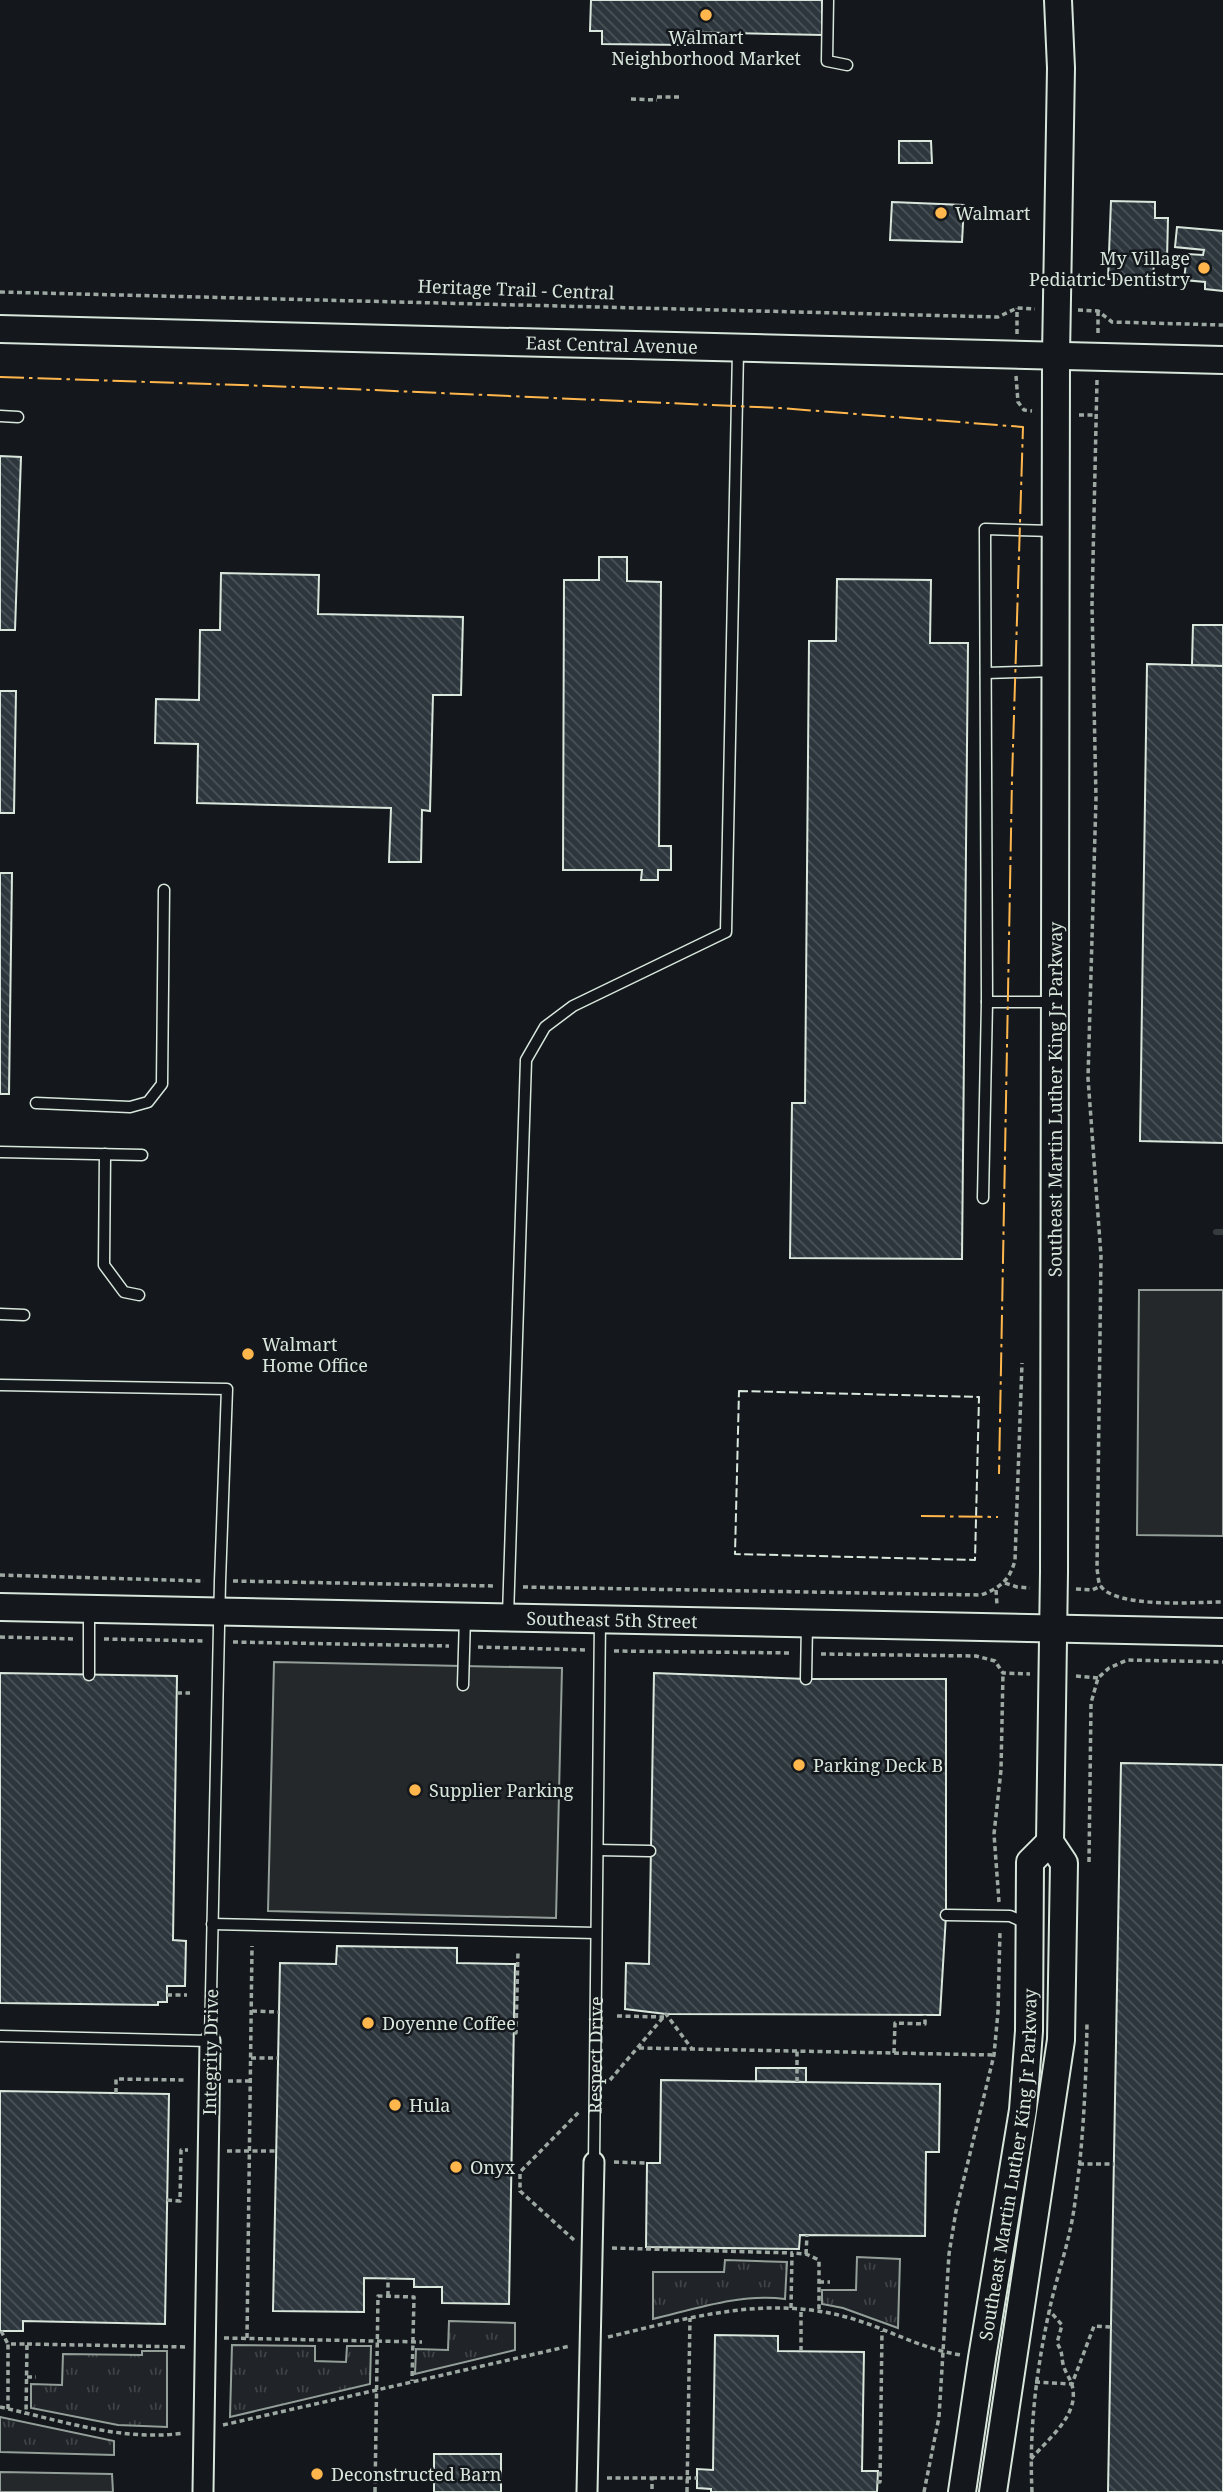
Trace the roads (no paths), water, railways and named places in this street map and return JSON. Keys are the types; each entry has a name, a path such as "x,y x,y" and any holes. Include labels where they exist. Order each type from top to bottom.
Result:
{"street":[{"name":"Southeast Martin Luther King Jr Parkway","path":"993,2492 1061,2040 1064,1863 1050,1842 1054,1629 1056,356 1061,68 1058,0"},
{"name":"East Central Avenue","path":"0,328 1223,360"},
{"name":"Southeast 5th Street","path":"0,1607 1223,1632"},
{"name":"Southeast Martin Luther King Jr Parkway","path":"962,2492 1023,2110 1028,2031 1030,1862 1050,1842"},
{"name":"Integrity Drive","path":"203,2492 210,2041"},
{"name":"Respect Drive","path":"587,2485 598,2253 594,2162"}],"lane":[{"path":"828,0 827,61 847,65"},
{"path":"508,1618 526,1060 545,1027 573,1006 726,932 738,347"},
{"path":"0,416 18,417"},
{"path":"983,1198 987,1002 985,529 1056,531"},
{"path":"986,673 1056,671"},
{"path":"36,1103 130,1107 148,1102 162,1084 164,890"},
{"path":"987,1002 1055,1002"},
{"path":"0,1152 142,1155"},
{"path":"105,1154 104,1265 124,1292 139,1295"},
{"path":"0,1314 24,1315"},
{"name":"Integrity Drive","path":"0,1385 227,1389 219,1611 210,2041"},
{"path":"89,1609 89,1675"},
{"path":"463,1685 465,1617"},
{"name":"Respect Drive","path":"594,2162 600,1619"},
{"path":"806,1679 807,1624"},
{"path":"598,1850 650,1851"},
{"path":"946,1915 1010,1916 1030,1924"},
{"path":"212,1924 596,1933"},
{"path":"0,2036 210,2041"}],"waterway":[{"path":"1216,1232 1223,1232"}],"place":[{"name":"Walmart Neighborhood Market","path":"706,15"},
{"name":"Walmart","path":"941,213"},
{"name":"My Village Pediatric Dentistry","path":"1204,268"},
{"name":"Walmart Home Office","path":"248,1354"},
{"name":"Parking Deck B","path":"799,1765"},
{"name":"Supplier Parking","path":"415,1790"},
{"name":"Doyenne Coffee","path":"368,2023"},
{"name":"Hula","path":"395,2105"},
{"name":"Onyx","path":"456,2167"},
{"name":"Deconstructed Barn","path":"317,2474"}]}
